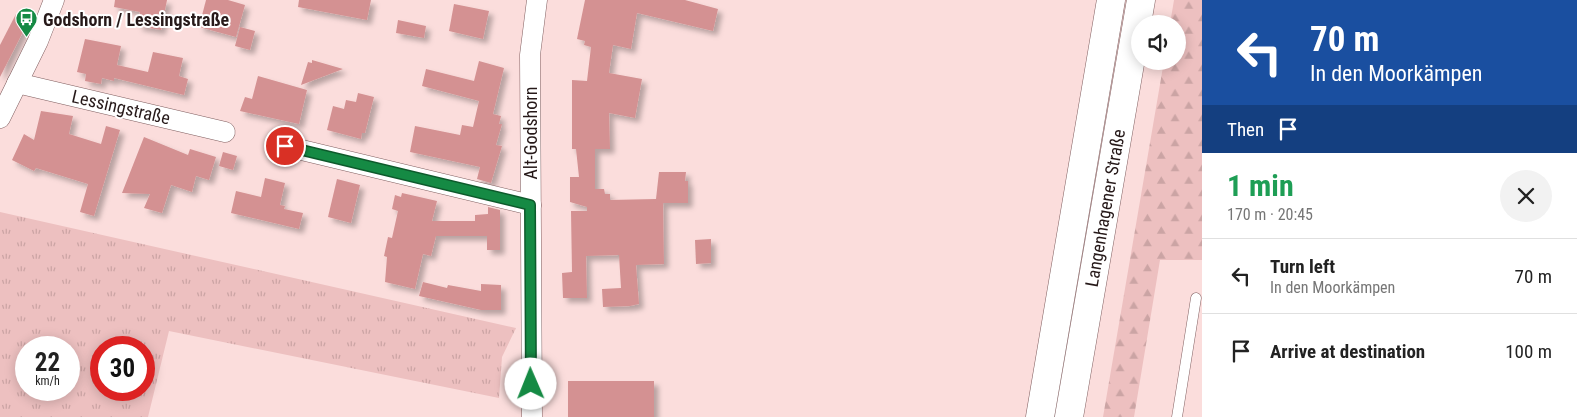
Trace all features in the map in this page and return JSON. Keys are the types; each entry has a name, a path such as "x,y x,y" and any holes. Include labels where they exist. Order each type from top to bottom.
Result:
{"main road":[{"name":"Langenhagener Straße","path":"1040,417 1111,0"},
{"name":"Langenhagener Straße","path":"1069,417 1141,0"}],"street":[{"path":"0,118 38,41 54,0"},
{"name":"Alt-Godshorn","path":"532,417 530,55 538,0"},
{"name":"Lessingstraße","path":"17,83 224,132"},
{"path":"285,146 530,205"}],"lane":[{"path":"1177,417 1196,298"}],"green space":[{"path":"1174,0 1202,0 1202,260 1160,260 1134,417 1103,417 1162,70 1186,70 1186,15 1172,15"},
{"path":"0,212 516,328 502,357 499,398 169,331 155,388 155,336 90,336 90,401 152,401 148,417 0,417"}],"building":[{"path":"115,0 167,0 161,30 138,26 140,12 114,7"},
{"path":"206,0 228,0 245,5 236,37 199,27"},
{"path":"299,0 371,0 367,20 298,7"},
{"path":"585,0 685,0 718,9 713,31 637,13 631,49 613,45 609,73 642,79 635,118 609,113 610,149 595,149 595,189 604,189 605,194 610,194 610,200 656,199 659,172 686,172 685,181 688,181 688,203 663,203 664,264 636,265 639,304 630,306 603,307 602,289 621,288 619,255 586,256 587,298 563,298 562,273 572,272 571,211 587,211 587,207 570,202 570,177 579,177 576,149 572,149 572,80 587,81 591,47 584,45 585,41 577,39"},
{"path":"454,4 489,11 483,39 449,31"},
{"path":"16,14 29,20 0,77 0,45"},
{"path":"398,20 426,26 424,38 396,33"},
{"path":"240,27 255,31 250,50 235,46"},
{"path":"85,39 121,46 117,65 148,72 153,52 183,58 179,76 188,79 184,95 114,78 114,81 102,78 101,84 85,81 86,74 77,72"},
{"path":"312,60 343,69 301,85 308,62 312,63"},
{"path":"479,61 504,68 493,114 501,116 499,124 502,124 496,145 502,146 491,183 477,179 480,167 410,152 415,126 460,135 462,125 473,127 479,101 422,86 426,69 474,81"},
{"path":"258,76 307,90 299,124 240,111 245,97 252,99"},
{"path":"358,93 374,97 365,133 362,133 361,139 327,130 333,106 344,109 346,100 356,102"},
{"path":"41,111 73,116 69,134 101,144 106,126 120,130 94,216 80,212 88,184 36,168 34,171 12,160 24,134 34,140"},
{"path":"144,137 188,155 190,149 216,157 209,180 196,176 192,192 171,185 162,213 144,208 150,194 122,193"},
{"path":"223,152 237,156 233,170 219,166"},
{"path":"265,178 285,183 280,205 285,206 284,209 303,213 299,229 231,213 236,191 261,197"},
{"path":"337,179 360,185 351,223 328,217"},
{"path":"402,193 437,201 432,221 475,221 475,215 488,214 488,207 500,210 500,250 487,250 487,236 436,236 431,256 423,254 415,289 385,282 387,257 384,256 388,237 392,238 398,211 392,209 395,195 401,197"},
{"path":"711,239 711,263 696,264 695,240"},
{"path":"423,282 447,288 448,285 481,291 481,284 501,285 501,310 481,310 419,296"},
{"path":"568,381 654,381 654,417 568,417"}],"place":[{"name":"Godshorn / Lessingstraße","path":"27,38"}],"route":[{"path":"285,146 530,205 531,384"}]}
